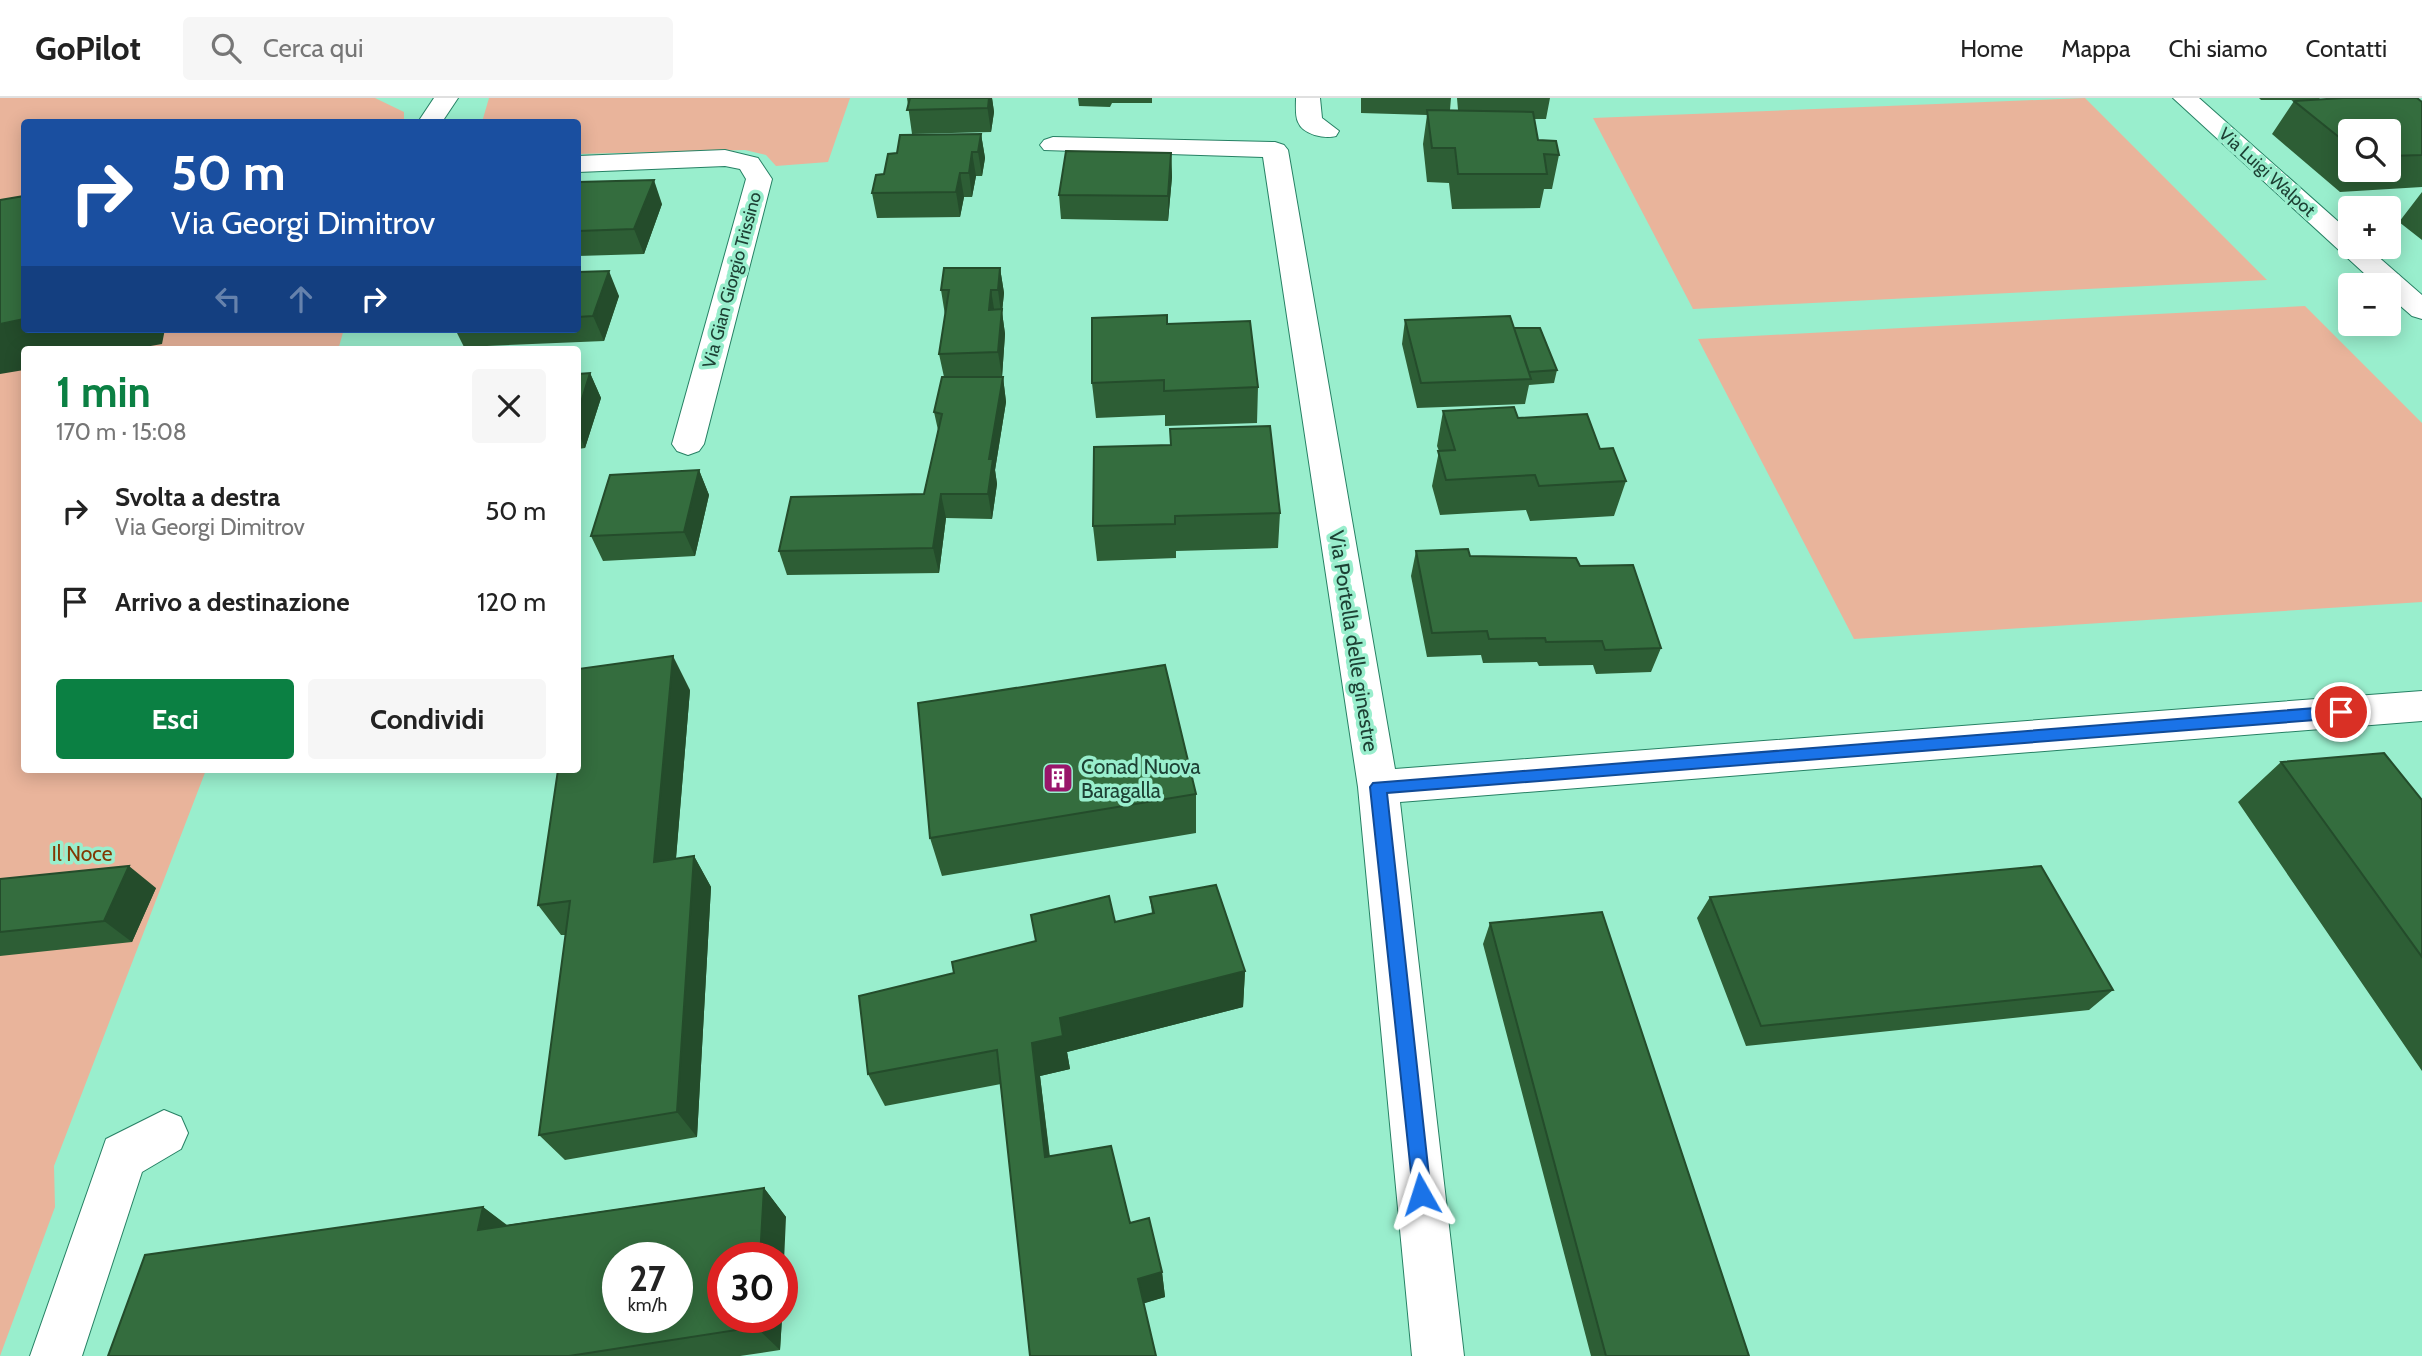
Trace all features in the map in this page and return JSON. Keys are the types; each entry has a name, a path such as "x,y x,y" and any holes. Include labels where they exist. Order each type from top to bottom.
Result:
{"street":[{"path":"413,98 429,119"},
{"path":"431,119 446,98"},
{"path":"1308,98 1310,122 1327,131"},
{"name":"Via Luigi Walpot","path":"2185,98 2338,234"},
{"name":"Via Portella delle ginestre","path":"1053,145 1275,150 1378,787 1438,1356"},
{"name":"Via Gian Giorgio Trissino","path":"581,164 725,158 749,163 759,178 688,444"},
{"name":"Via Luigi Walpot","path":"2365,259 2422,310"},
{"path":"1378,787 2422,706"},
{"path":"56,1356 123,1156 164,1133"}],"green space":[{"name":"Il Noce","path":"0,98 375,98 404,112 404,119 21,119 21,333 343,333 339,346 21,346 21,773 205,773 54,1166 55,1207 0,1356"},
{"path":"489,98 850,98 828,162 776,166 766,155 745,150 581,154 581,119 483,119"},
{"path":"2085,98 2267,280 1693,309 1593,118"},
{"path":"2305,306 2422,423 2422,602 1854,639 1698,339"}],"building":[{"path":"910,98 989,98 988,108 907,110"},
{"path":"2417,98 2422,102 2422,155 2401,156 2401,119 2338,119 2338,136 2294,101"},
{"path":"1427,110 1533,112 1538,140 1556,141 1559,155 1544,154 1547,174 1458,174 1455,148 1432,148"},
{"path":"981,134 978,152 972,152 969,173 960,173 956,192 872,193 876,175 884,174 888,154 897,153 900,135"},
{"path":"1066,151 1171,153 1168,196 1059,195"},
{"path":"654,180 634,229 581,231 581,182"},
{"path":"21,196 21,320 0,324 0,200"},
{"path":"944,268 1000,268 998,290 991,290 989,310 1002,309 998,352 939,354 949,290 941,290"},
{"path":"609,271 593,316 581,317 581,272"},
{"path":"1167,315 1167,324 1250,321 1258,387 1164,391 1164,380 1092,383 1092,318"},
{"path":"1510,316 1531,379 1421,383 1405,320"},
{"path":"1514,328 1540,328 1557,370 1529,372"},
{"path":"590,373 581,402 581,374"},
{"path":"942,377 1003,377 989,459 993,459 988,494 941,494 933,548 779,551 791,497 924,494 942,414 934,412"},
{"path":"1514,407 1518,418 1587,414 1600,449 1613,448 1626,481 1539,486 1535,475 1446,480 1438,451 1455,450 1443,411"},
{"path":"1270,426 1280,513 1175,516 1175,524 1093,526 1094,447 1171,445 1170,429"},
{"path":"699,470 684,532 591,536 610,475"},
{"path":"1468,549 1470,556 1576,558 1580,566 1633,565 1661,648 1605,650 1602,641 1489,639 1487,631 1432,633 1416,551"},
{"path":"673,656 654,862 694,856 677,1112 539,1135 570,901 538,905 558,773 581,773 581,669"},
{"name":"Conad Nuova Baragalla","path":"1165,665 1196,794 930,838 918,703"},
{"path":"2384,753 2422,800 2422,957 2281,762"},
{"path":"129,866 104,921 0,932 0,879"},
{"path":"2041,866 2113,990 1761,1026 1710,897"},
{"path":"1216,885 1245,971 1060,1018 1063,1036 1032,1043 1045,1157 1111,1146 1130,1223 1149,1218 1162,1272 1138,1279 1156,1356 1030,1356 997,1050 868,1074 859,996 954,973 952,962 1036,941 1031,915 1109,896 1115,922 1154,913 1150,897"},
{"path":"1602,912 1749,1356 1606,1356 1490,923"},
{"path":"764,1188 761,1242 707,1242 707,1333 717,1333 569,1356 108,1356 145,1255 483,1207 478,1230"}],"place":[{"name":"Conad Nuova Baragalla","path":"1058,778"}],"route":[{"path":"1421,1194 1378,787 2341,712"}]}
